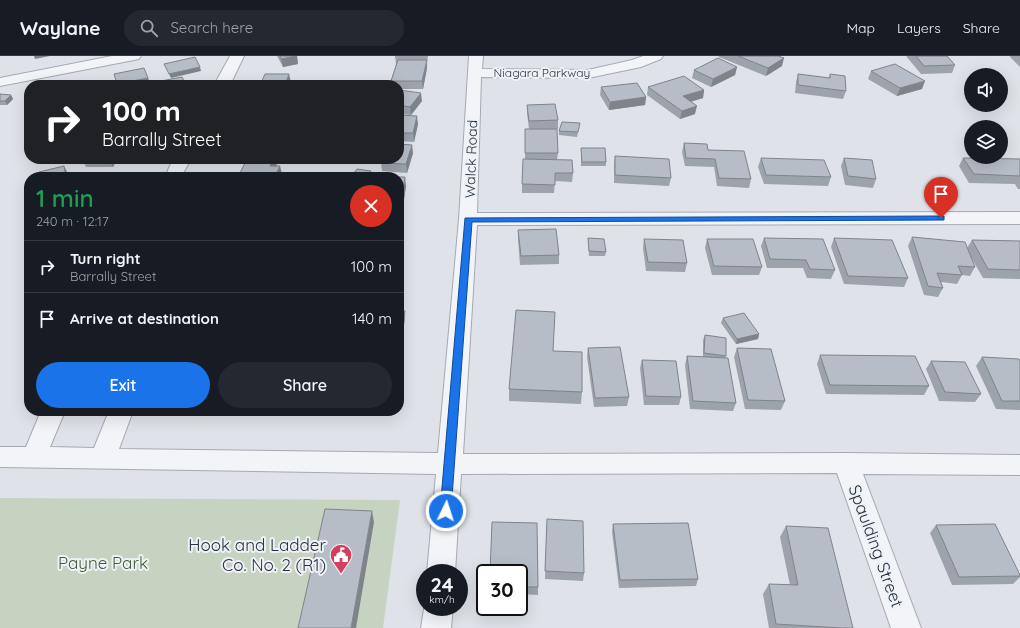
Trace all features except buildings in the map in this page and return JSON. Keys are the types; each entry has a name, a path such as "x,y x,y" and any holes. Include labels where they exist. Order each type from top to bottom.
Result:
{"street":[{"path":"0,82 134,56"},
{"path":"225,80 237,56"},
{"name":"Niagara Parkway","path":"475,64 588,74 618,68 656,56"},
{"name":"Walck Road","path":"442,564 468,219 475,64"},
{"path":"468,219 1020,218"},
{"path":"34,458 51,416"},
{"path":"102,458 119,416"},
{"path":"0,457 449,464 846,463 1020,466"},
{"name":"Spaulding Street","path":"846,463 906,628"},
{"path":"436,628 437,616"}],"green space":[{"name":"Payne Park","path":"0,498 400,500 383,628 0,628"}],"place":[{"name":"Hook and Ladder Co. No. 2 (R1)","path":"341,574"}],"route":[{"path":"446,511 468,219 941,218"}]}
